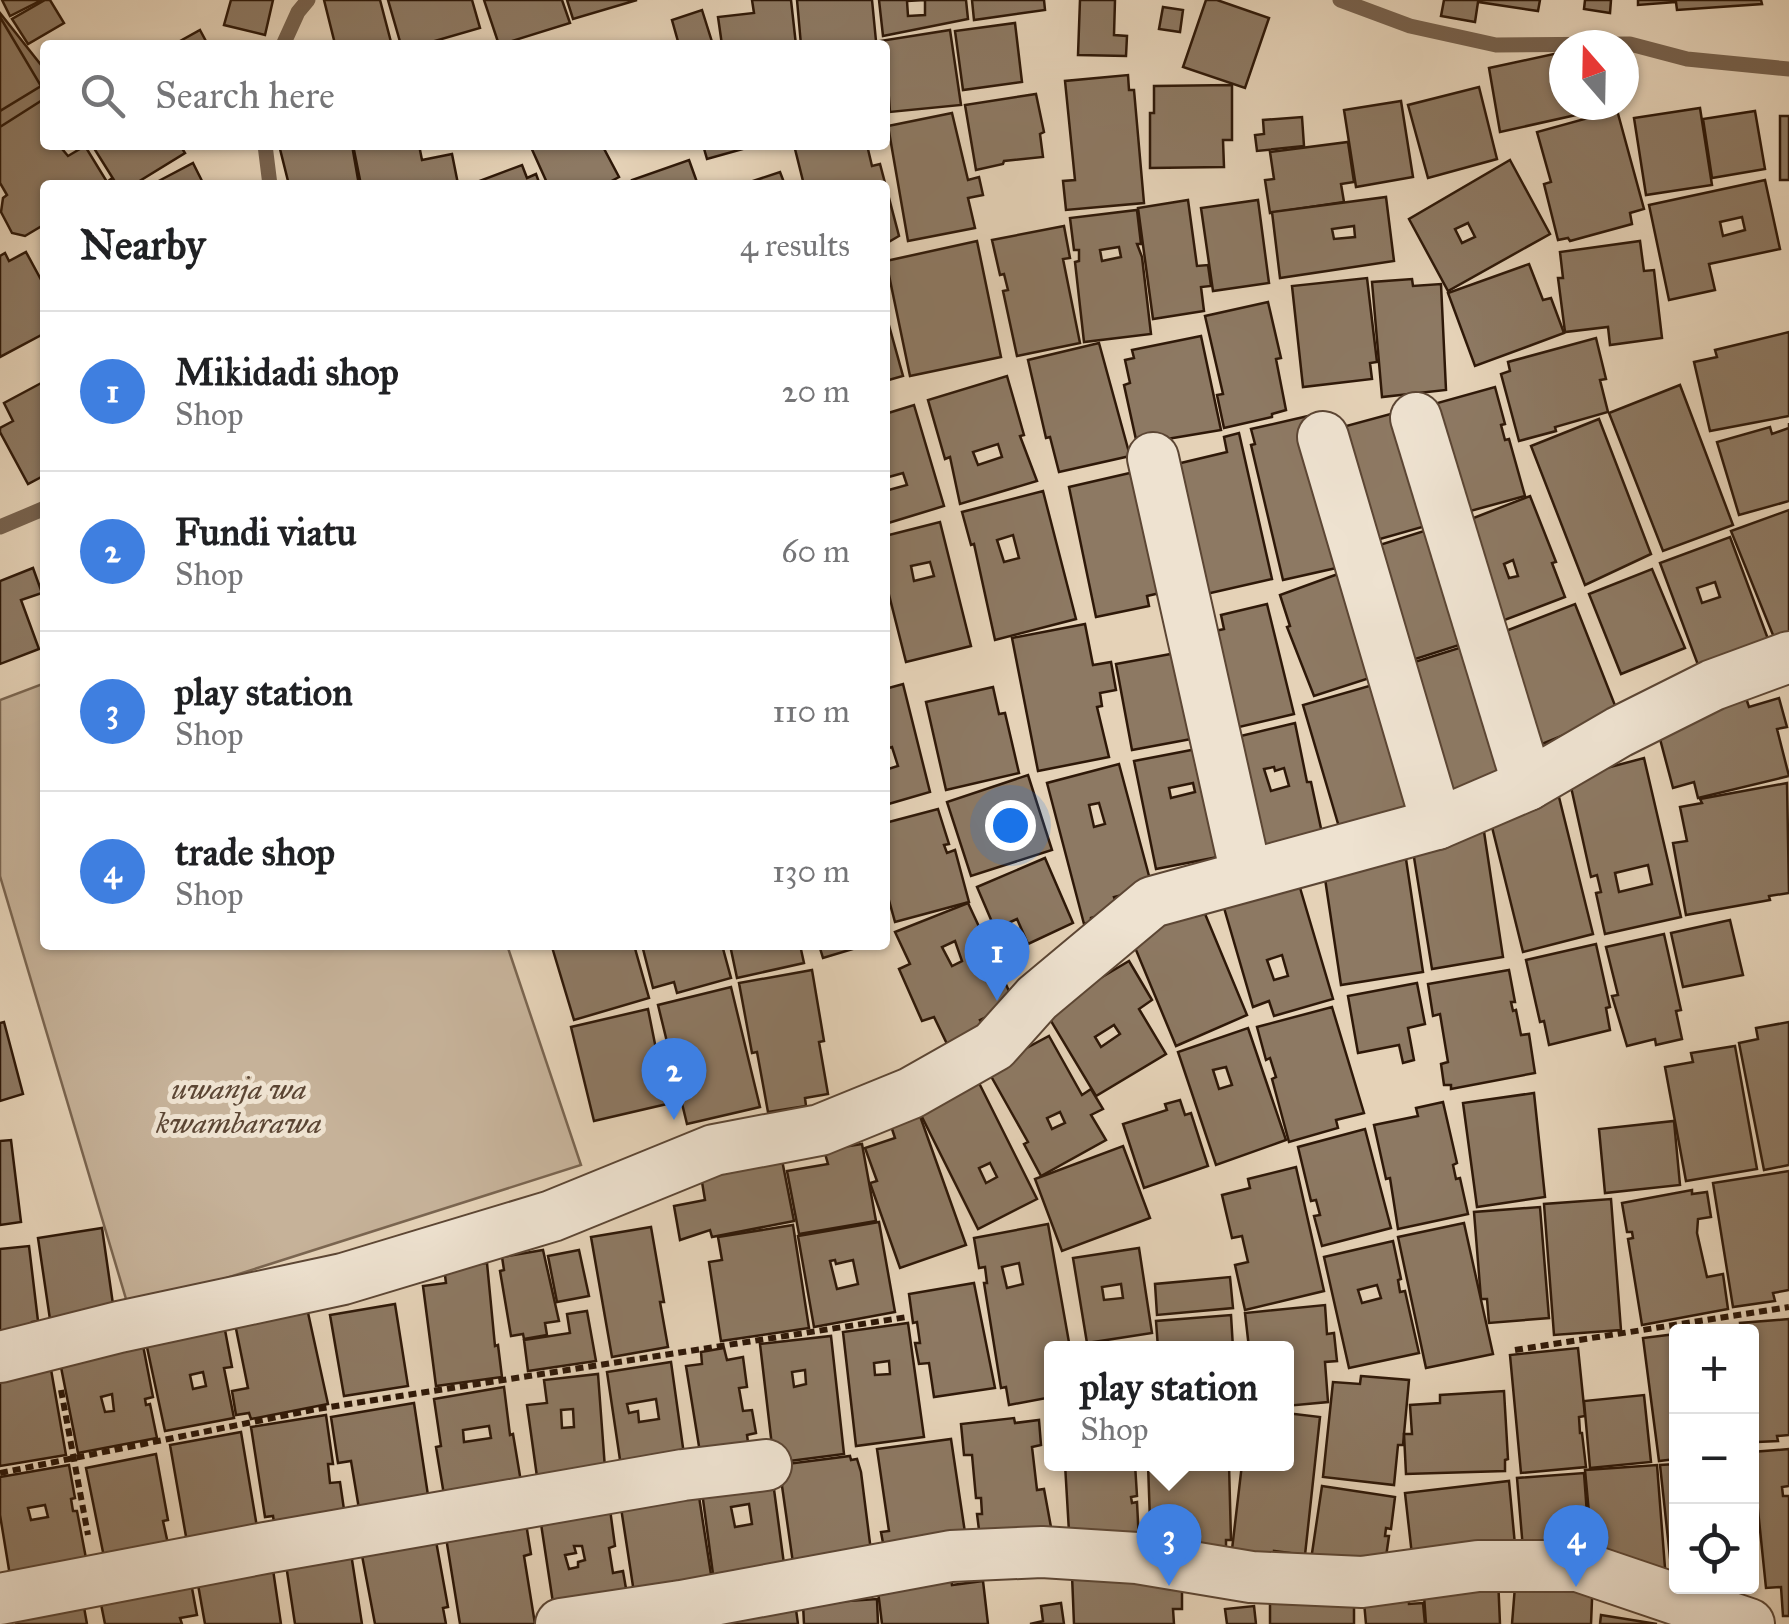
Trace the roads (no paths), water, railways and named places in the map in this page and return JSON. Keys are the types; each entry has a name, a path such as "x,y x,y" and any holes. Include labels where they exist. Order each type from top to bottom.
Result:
{"street":[{"path":"1416,418 1528,785"},
{"path":"1324,437 1437,824"},
{"path":"1153,458 1246,874"},
{"path":"0,1357 343,1279 552,1216 714,1150 820,1130 911,1093 994,1046 1037,998 1152,902 1437,824 1528,785 1619,732 1714,685 1789,656"},
{"path":"0,1600 265,1548 683,1475 766,1465"},
{"path":"560,1624 951,1556 1042,1552 1137,1558 1251,1577 1362,1582 1478,1566 1578,1566 1749,1624"}],"waterway":[{"path":"285,40 308,0"},
{"path":"1340,0 1410,26 1496,45 1630,44 1687,59 1789,69"},
{"path":"266,150 269,180"},
{"path":"0,527 40,510"}],"place":[{"name":"Mikidadi shop","path":"997,1001"},
{"name":"Fundi viatu","path":"674,1120"},
{"name":"play station","path":"1169,1586"},
{"name":"trade shop","path":"1576,1587"}],"park label":[{"name":"uwanja wa kwambarawa","path":"239,1106"}]}
